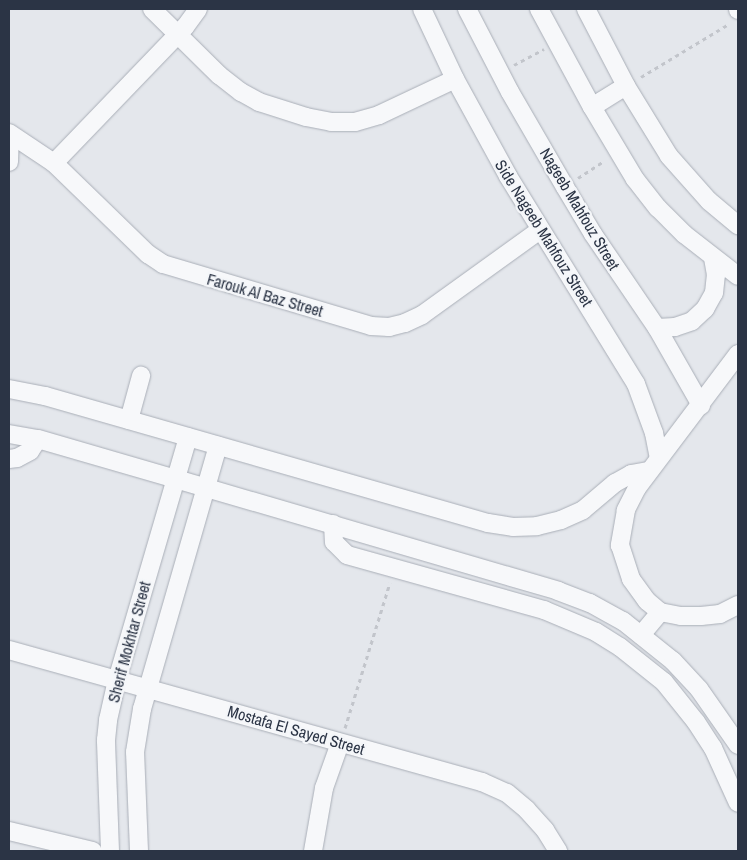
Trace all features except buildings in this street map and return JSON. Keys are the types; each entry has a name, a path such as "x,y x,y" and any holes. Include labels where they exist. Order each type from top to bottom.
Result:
{"street":[{"path":"152,9 219,75 241,92 282,111 331,122 355,122 379,115 455,79"},
{"path":"54,163 178,34 198,9"},
{"name":"Side Nageeb Mahfouz Street","path":"422,9 455,79 494,153 636,384 654,433 654,465"},
{"name":"Nageeb Mahfouz Street","path":"467,9 500,73 565,187 598,242 657,328 701,405"},
{"path":"539,9 592,107 635,179 658,208 713,258 738,276"},
{"path":"586,9 626,86 669,156 687,179 709,201 738,225"},
{"path":"592,107 626,86"},
{"path":"9,162 10,133"},
{"name":"Farouk Al Baz Street","path":"10,133 54,163 148,254 163,264 371,326 389,327 405,323 422,315 540,230"},
{"path":"657,328 675,327 692,321 705,309 714,293 716,275 713,258"},
{"path":"738,354 654,465 626,510 620,545 631,579 647,601 660,612 681,616 702,616 720,614 738,604"},
{"path":"129,420 141,376"},
{"path":"9,388 45,396 488,523 512,527 537,526 561,520 583,510 615,482 654,465"},
{"path":"9,434 38,439 176,478 508,576 590,603 606,611 642,635 673,661 699,688 736,741 713,748"},
{"name":"Sherif Mokhtar Street","path":"110,851 106,740 117,680 188,437"},
{"path":"9,459 17,458 30,451 38,439"},
{"name":"Sherif Mokhtar Street","path":"139,851 135,752 148,689 218,446"},
{"path":"333,524 334,542 347,555 570,620 620,646 664,682 696,722 713,748 738,803"},
{"path":"502,599 508,576"},
{"path":"642,635 660,612"},
{"name":"Mostafa El Sayed Street","path":"9,650 482,782 507,793 527,810 545,830 558,851"},
{"path":"313,851 324,788 340,743"},
{"path":"9,832 93,851"}],"path":[{"path":"626,86 735,14"},
{"path":"500,73 557,42"},
{"path":"565,187 618,152"},
{"path":"340,743 395,568"}]}
